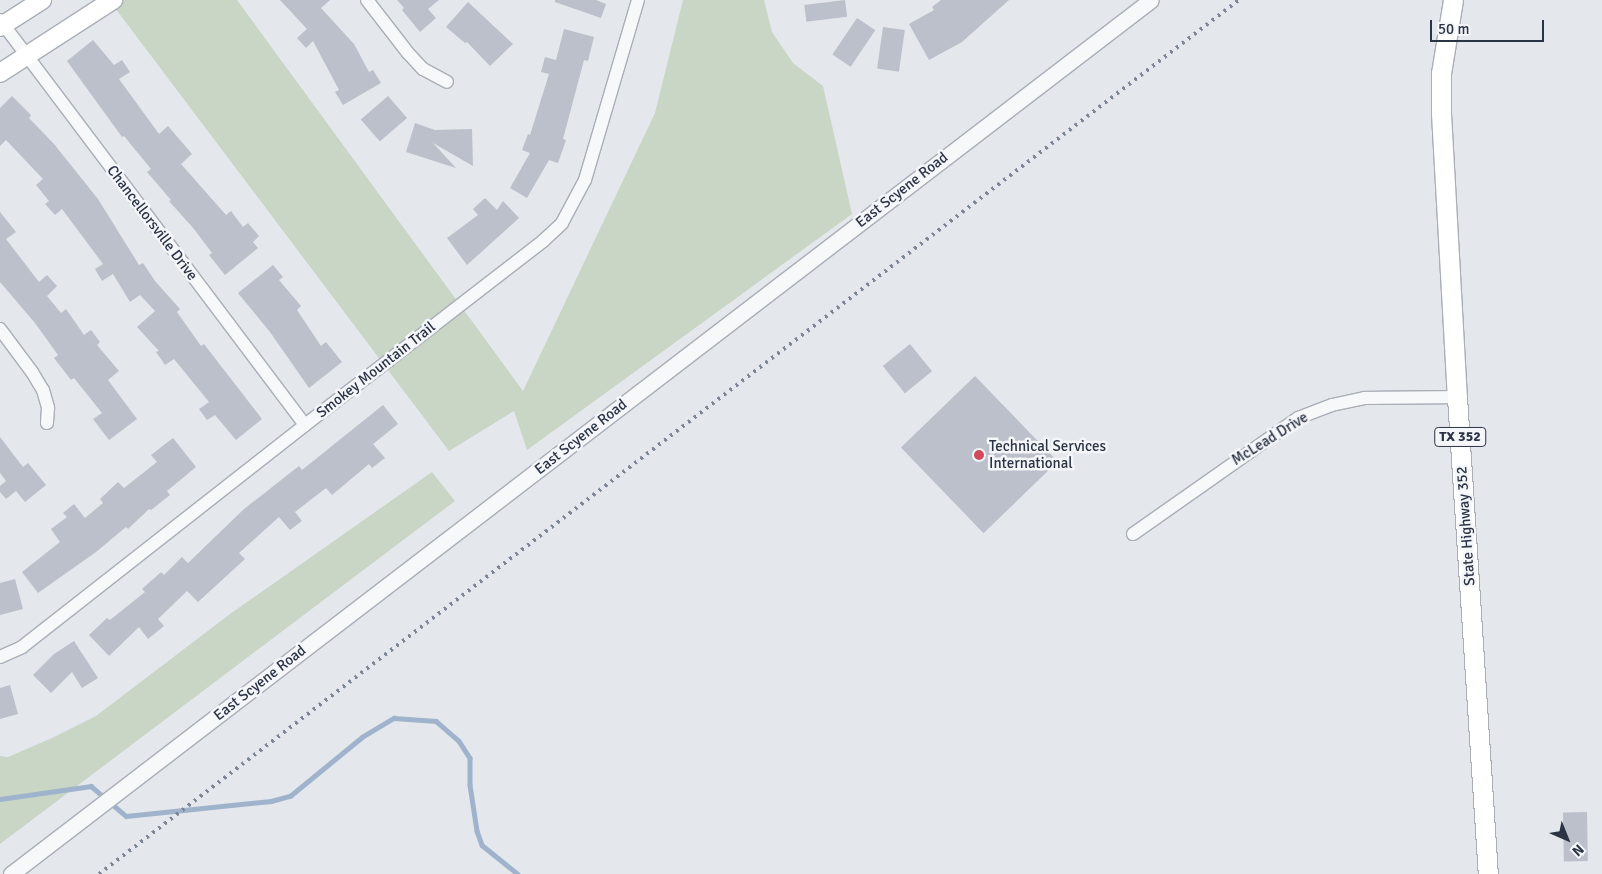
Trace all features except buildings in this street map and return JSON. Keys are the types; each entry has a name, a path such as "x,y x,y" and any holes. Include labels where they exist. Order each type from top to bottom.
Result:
{"main road":[{"path":"1,24 42,0"},
{"path":"0,73 113,0"},
{"name":"State Highway 352","path":"1454,0 1441,74 1441,113 1457,397 1488,874"}],"street":[{"path":"367,0 418,64 431,74 447,82"},
{"name":"Smokey Mountain Trail","path":"0,657 22,647 304,425 536,247 562,223 585,180 638,0"},
{"name":"East Scyene Road","path":"11,874 1151,0"},
{"name":"Chancellorsville Drive","path":"1,24 304,425"},
{"path":"0,329 43,390 48,408 47,423"},
{"name":"McLead Drive","path":"1133,534 1298,418 1332,405 1364,398 1457,397"}],"green space":[{"path":"109,0 237,0 523,391 655,113 683,0 764,0 772,32 793,63 823,86 852,214 527,450 514,411 449,451"},
{"path":"432,472 455,501 0,844 0,756 8,757 96,716 230,614"}],"waterway":[{"path":"0,799 91,786 126,816 271,801 290,796 362,737 394,718 436,721 459,741 470,758 470,785 477,831 482,845 518,874"}],"railway":[{"path":"99,874 1239,0"}],"place":[{"name":"Technical Services International","path":"979,455"}]}
